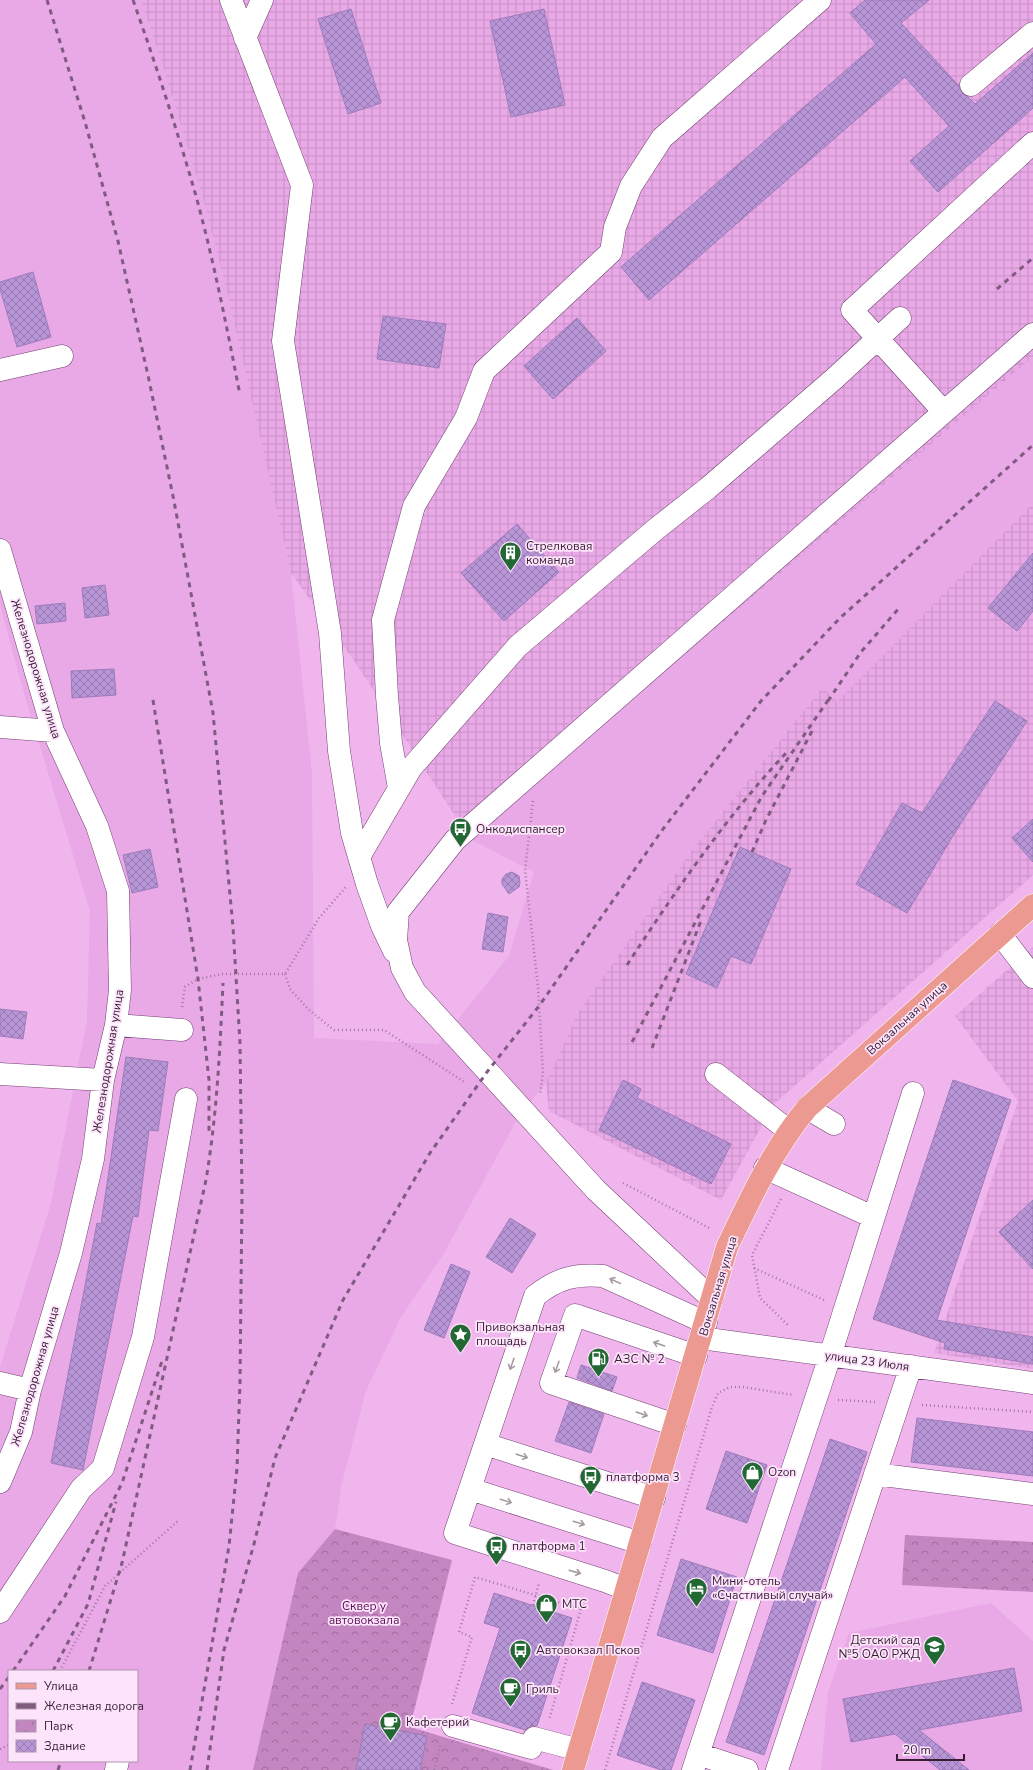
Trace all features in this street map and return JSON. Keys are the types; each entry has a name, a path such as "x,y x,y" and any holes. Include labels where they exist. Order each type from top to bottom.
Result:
{"main road":[{"name":"Вокзальная улица","path":"575,1765 727,1247 765,1168 789,1131 807,1108 1033,905"}],"street":[{"path":"231,0 302,185 283,341 330,633 339,750 352,833 382,926 415,992 596,1190 712,1299"},
{"path":"245,38 262,0"},
{"path":"399,788 390,735 383,620 414,506 466,418 484,371 611,252 615,227 631,186 662,138 820,0"},
{"path":"970,85 1033,33"},
{"path":"944,412 852,310 1033,143"},
{"path":"362,866 399,788 411,768 518,646 656,529 714,483 835,378 900,318"},
{"path":"402,968 396,940 398,912 455,840 1033,334"},
{"path":"2,365 62,356"},
{"name":"Железнодорожная улица","path":"0,550 53,731 97,826 118,891 120,990 116,1025 103,1080 93,1159 73,1246 30,1390 20,1432 0,1482"},
{"path":"0,727 53,731"},
{"path":"1000,934 1033,977"},
{"path":"116,1025 182,1030"},
{"path":"0,1074 103,1080"},
{"path":"716,1074 789,1131"},
{"path":"747,1770 695,1762 830,1356 913,1093"},
{"path":"0,1612 81,1489 103,1468 142,1337 186,1099"},
{"path":"807,1108 834,1124"},
{"path":"765,1168 873,1217"},
{"path":"626,1589 456,1533 535,1296 551,1284 568,1278 585,1275 603,1276 650,1297 701,1339"},
{"path":"675,1425 551,1383 575,1315 701,1339"},
{"name":"улица 23 Июля","path":"701,1339 1033,1383"},
{"path":"777,1770 911,1366"},
{"path":"0,1383 30,1390"},
{"path":"485,1444 654,1498"},
{"path":"875,1474 1033,1494"},
{"path":"470,1489 640,1542"},
{"path":"448,1724 531,1748 534,1738 544,1740 575,1765"}],"path":[{"path":"537,769 525,870 538,987 543,1073 539,1101"},
{"path":"362,866 319,918 285,974 290,989 309,1010 334,1030 384,1030 473,1088"},
{"path":"182,1030 183,998 185,987 198,978 222,974 285,974"},
{"path":"620,1182 712,1229 710,1235"},
{"path":"754,1268 844,1309"},
{"path":"605,1770 710,1415 718,1393 730,1387 743,1387 816,1398 1033,1412"},
{"path":"61,1670 105,1586 179,1520"},
{"path":"434,1770 472,1637 459,1632 475,1577 581,1609 544,1740"}],"shaded area":[{"path":"0,0 141,0 162,63 202,195 226,287 291,573 312,774 314,1038 438,1044 509,956 534,872 470,839 1033,357 1033,503 837,703 823,688 693,849 578,1013 546,1083 519,1116 443,1255 401,1317 366,1391 341,1487 335,1529 298,1573 253,1770 0,1770 0,1367 51,1203 87,1020 90,911 25,697 0,605"},
{"path":"141,0 1033,0 1033,357 470,839 357,665 291,573 226,287 202,195 162,63"},
{"path":"1033,503 1033,875 773,1105 721,1200 549,1111 546,1083 578,1013 693,849 823,687 837,702"},
{"path":"1033,947 1033,1369 934,1353 1018,1101 955,1016"},
{"name":"Детский сад №5 ОАО РЖД","path":"991,1603 1033,1641 1033,1770 821,1770 828,1692 849,1633"}],"green space":[{"name":"Сквер у автовокзала","path":"335,1529 452,1560 410,1727 553,1770 253,1770 298,1573"},
{"path":"905,1535 1033,1542 1033,1592 902,1585"}],"building":[{"path":"865,0 929,0 901,23 959,86 962,93 975,104 1033,53 1033,108 938,192 910,161 949,126 905,77 649,300 621,267 876,44 850,13"},
{"path":"351,9 381,103 348,114 318,19"},
{"path":"544,9 565,105 511,117 490,21"},
{"path":"33,272 51,337 17,347 0,289 0,282"},
{"path":"383,316 446,324 439,368 377,359"},
{"path":"577,318 606,351 553,399 524,366"},
{"name":"Стрелковая команда","path":"517,524 559,572 504,621 461,573"},
{"path":"1033,553 1033,611 1017,631 988,608"},
{"path":"105,585 109,615 85,618 82,588"},
{"path":"65,603 66,621 37,624 35,606"},
{"path":"114,669 116,695 72,698 71,671"},
{"path":"995,701 1027,721 954,834 907,913 856,884 902,803 922,813"},
{"path":"1033,819 1033,862 1012,838"},
{"path":"740,847 791,869 751,964 731,956 717,988 686,974"},
{"path":"150,849 158,887 132,893 123,855"},
{"path":"512,872 519,876 520,883 519,887 509,894 502,884 502,879 506,874"},
{"path":"488,913 508,917 503,952 482,949"},
{"path":"0,1009 27,1012 23,1039 0,1036"},
{"path":"126,1057 168,1062 158,1131 149,1130 138,1217 133,1216 83,1470 51,1463 97,1223 101,1224"},
{"path":"623,1080 641,1089 637,1098 731,1144 711,1184 599,1130"},
{"path":"953,1080 1011,1100 937,1320 1033,1337 1033,1364 944,1349 945,1343 873,1319"},
{"path":"1033,1200 1033,1269 999,1232"},
{"path":"510,1218 536,1234 512,1273 486,1257"},
{"path":"451,1264 470,1272 444,1338 424,1330"},
{"path":"581,1365 617,1377 612,1391 577,1378"},
{"path":"569,1402 604,1414 591,1453 555,1441"},
{"path":"917,1418 1033,1432 1033,1476 911,1462"},
{"path":"830,1439 867,1452 764,1755 726,1742"},
{"path":"726,1451 767,1465 747,1523 706,1509"},
{"path":"681,1559 737,1577 713,1653 657,1635"},
{"name":"Автовокзал Псков","path":"494,1593 572,1618 537,1726 531,1726 525,1730 472,1713 500,1628 484,1623"},
{"path":"1014,1668 1022,1711 919,1730 969,1770 940,1770 895,1734 851,1742 843,1699"},
{"path":"642,1682 695,1700 671,1770 661,1770 617,1755"},
{"path":"365,1724 427,1736 420,1770 356,1770"}],"railway":[{"path":"47,0 85,122 118,241 174,501 213,713 233,927 240,1043 242,1196 240,1382 237,1468 229,1546 190,1770"},
{"path":"133,0 166,98 203,221 240,395"},
{"path":"997,289 1033,258"},
{"path":"207,1770 224,1650 254,1544 275,1458 343,1300 430,1153 487,1072 539,1006 663,829 761,701 840,618 1033,445"},
{"path":"828,701 861,652 900,607"},
{"path":"632,1042 762,796 831,696"},
{"path":"153,700 198,979 209,1080 209,1132"},
{"path":"752,852 766,820 812,731"},
{"path":"627,965 664,909 722,828 787,752"},
{"path":"652,1048 702,918"},
{"path":"89,1670 122,1563 206,1180 215,1106 223,983"},
{"path":"14,1670 65,1596 122,1483 162,1361"},
{"path":"54,1670 88,1604 116,1502"},
{"path":"0,1689 8,1678"},
{"path":"58,1770 61,1762"}],"place":[{"name":"Стрелковая команда","path":"510,572"},
{"name":"Онкодиспансер","path":"461,848"},
{"name":"Привокзальная площадь","path":"461,1354"},
{"name":"АЗС № 2","path":"598,1378"},
{"name":"Ozon","path":"752,1492"},
{"name":"платформа 3","path":"590,1496"},
{"name":"платформа 1","path":"496,1566"},
{"name":"Мини-отель «Счастливый случай»","path":"697,1608"},
{"name":"МТС","path":"546,1624"},
{"name":"Детский сад №5 ОАО РЖД","path":"935,1666"},
{"name":"Автовокзал Псков","path":"520,1670"},
{"name":"Гриль","path":"511,1708"},
{"name":"Кафетерий","path":"391,1742"}]}
